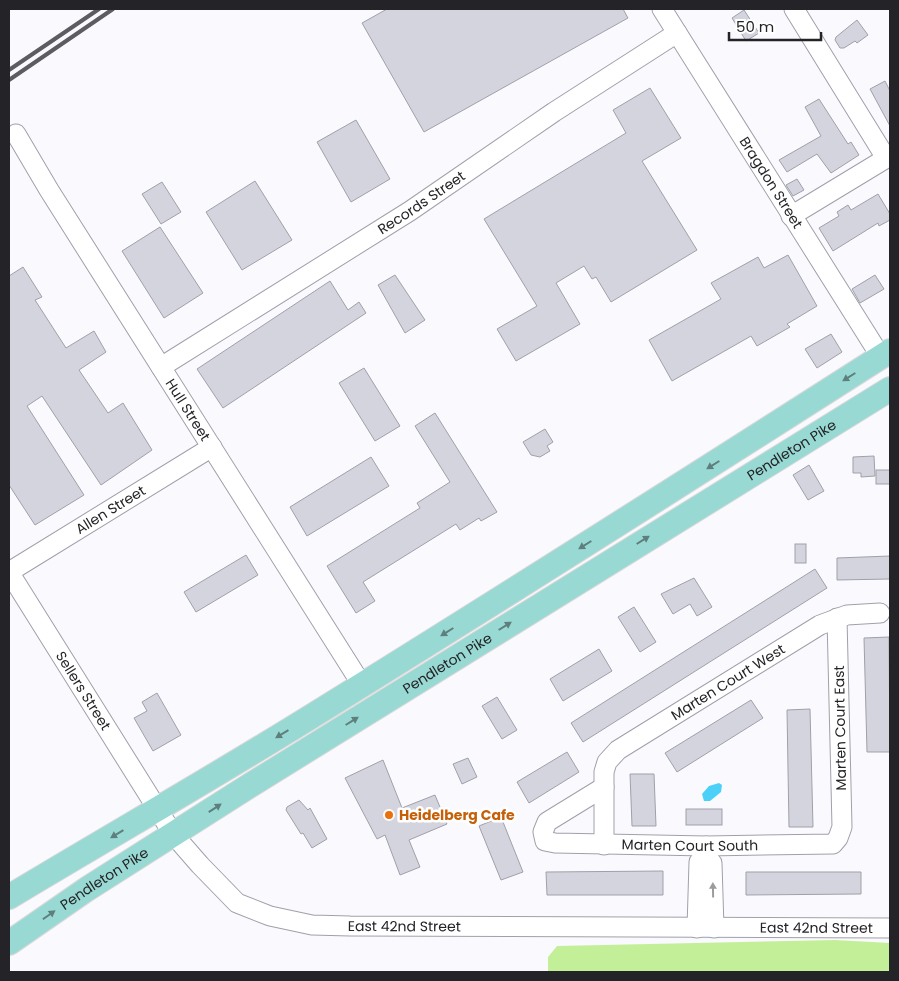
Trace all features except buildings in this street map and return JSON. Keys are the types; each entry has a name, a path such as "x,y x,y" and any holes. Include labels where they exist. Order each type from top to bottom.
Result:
{"main road":[{"name":"Pendleton Pike","path":"9,897 362,685 736,451 886,354"},
{"name":"Pendleton Pike","path":"9,942 174,834 660,530 890,389"}],"street":[{"name":"Bragdon Street","path":"662,9 791,216 886,354"},
{"path":"791,216 888,157 794,9"},
{"name":"Records Street","path":"161,367 410,211 554,112 677,32"},
{"name":"Hull Street","path":"16,134 48,190 362,685"},
{"name":"Allen Street","path":"9,572 212,447"},
{"name":"Sellers Street","path":"9,572 158,808"},
{"name":"Marten Court West","path":"604,845 604,787 608,762 618,750 808,631 838,618 880,613"},
{"name":"Marten Court East","path":"838,618 842,828 838,838"},
{"name":"Marten Court South","path":"604,787 547,822 543,829 545,841 551,843 706,851 833,844 838,838"},
{"name":"East 42nd Street","path":"158,808 174,834 237,903 270,916 312,925 890,928"},
{"path":"706,851 699,862 706,928"}],"green space":[{"path":"835,940 890,943 890,972 548,972 548,957 557,946"}],"water":[{"path":"719,783 722,785 721,792 710,801 704,801 702,794 709,786"}],"railway":[{"path":"9,70 99,9"},
{"path":"9,80 113,9"}],"place":[{"name":"Heidelberg Cafe","path":"389,815"}]}
